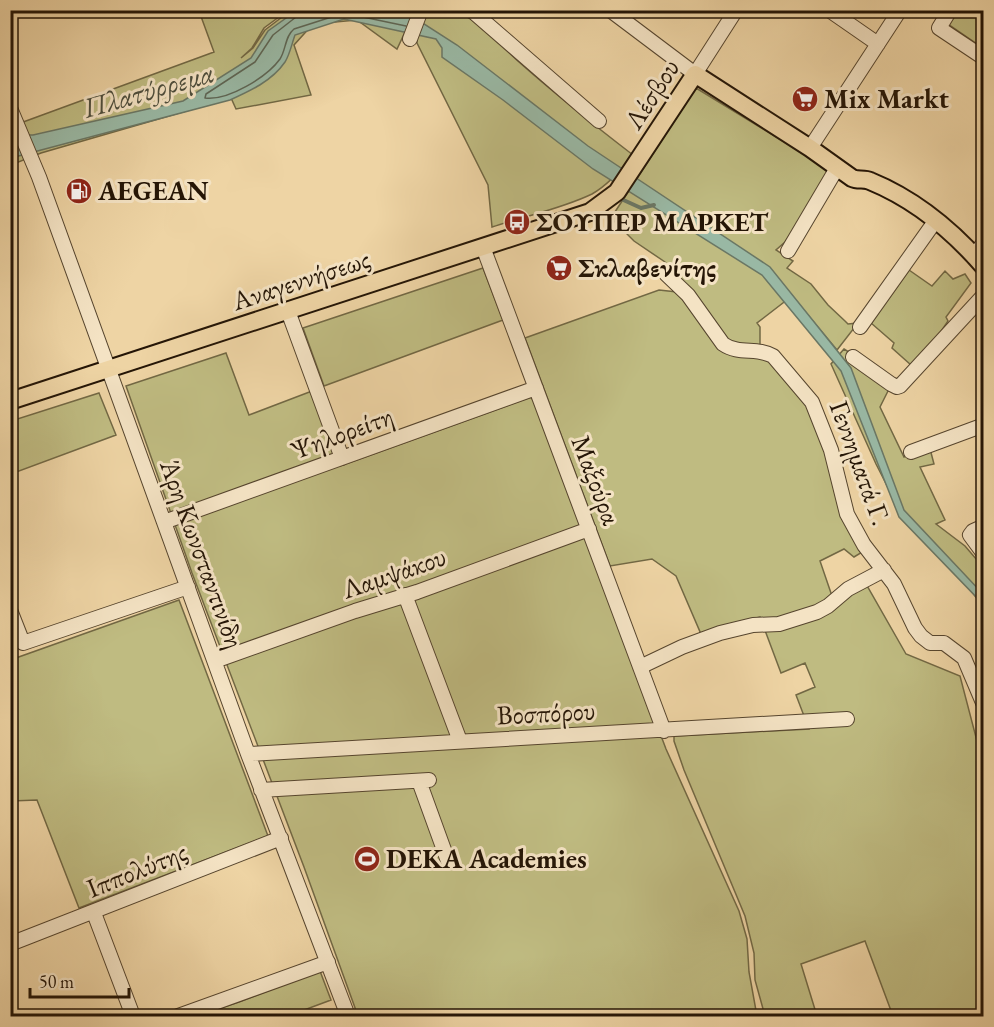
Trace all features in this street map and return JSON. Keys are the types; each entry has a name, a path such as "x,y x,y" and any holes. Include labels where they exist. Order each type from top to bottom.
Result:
{"main road":[{"path":"695,74 857,181 869,180 921,208 979,262"},
{"name":"Λέσβου","path":"605,202 621,186 695,74"},
{"name":"Αναγεννήσεως","path":"10,401 578,217 605,202"}],"street":[{"path":"410,39 421,10"},
{"path":"471,10 598,121"},
{"path":"609,10 695,74"},
{"name":"Λέσβου","path":"695,74 736,10"},
{"path":"828,10 878,44"},
{"path":"810,148 900,10"},
{"path":"950,10 939,28 984,58"},
{"name":"Άρη Κωνσταντινίδη","path":"10,108 110,370 261,790 348,1017"},
{"path":"788,251 837,168"},
{"path":"860,327 936,220"},
{"path":"979,262 984,242"},
{"name":"Μαξούρα","path":"483,247 664,731"},
{"name":"Γεννηματά Γ.","path":"666,274 688,295 718,339 730,349 765,352 774,356 809,396 825,434 847,514 864,545 896,587 921,636 930,643 944,643 964,658 984,705"},
{"path":"853,357 891,384 900,386 984,295"},
{"path":"288,311 342,458"},
{"name":"Ψηλορείτη","path":"164,522 536,388"},
{"path":"911,452 984,424"},
{"path":"983,553 970,534 984,526"},
{"name":"Λαμψάκου","path":"215,661 589,529"},
{"path":"640,667 700,640 753,625 779,624 818,612 848,589 884,570"},
{"path":"10,610 23,643 188,587"},
{"path":"405,595 460,741"},
{"name":"Βοσπόρου","path":"248,754 847,719"},
{"path":"261,790 424,781 448,861"},
{"name":"Ιππολύτης","path":"10,944 281,838"},
{"path":"94,913 133,1017"},
{"path":"178,1017 328,962"}],"shaded area":[{"path":"199,11 287,11 264,28 252,48 241,58 253,48 265,30 290,11 415,11 397,49 357,20 313,24 294,45 311,95 236,109 231,98 41,153 11,165 10,114 15,125 214,52"},
{"path":"427,11 463,16 478,23 547,86 633,155 609,181 592,194 492,227 488,185 417,43 417,32"},
{"path":"957,11 983,11 983,48 948,24"},
{"path":"696,88 832,171 785,242 776,250 793,261 787,268 811,284 848,324 858,323 837,350 792,296 757,323 760,327 760,345 731,345 665,262 634,241 611,218"},
{"path":"483,268 503,320 324,386 303,328"},
{"path":"909,270 932,286 945,271 953,279 965,274 971,283 946,317 948,321 938,336 911,365 892,348 894,343 871,323"},
{"path":"659,290 677,292 719,346 767,357 807,404 864,551 854,557 844,549 820,561 832,596 866,584 906,654 960,676 983,764 983,1016 962,1016 961,1013 952,1016 893,1016 865,941 801,964 817,1016 765,1016 755,980 754,953 745,916 684,770 674,736 809,729 796,695 815,687 805,663 781,673 760,617 701,634 676,576 652,559 610,566 525,338"},
{"path":"844,349 889,389 880,407 904,457 929,445 934,464 920,467 945,520 936,524 965,546 983,567 983,607 962,578 898,507 831,364"},
{"path":"226,353 249,415 312,391 340,466 531,397 537,406 666,749 739,911 747,939 749,972 757,1016 358,1016 192,573 126,386"},
{"path":"99,393 116,435 11,474 11,421"},
{"path":"179,600 268,836 79,908 37,800 11,801 10,653 13,659"},
{"path":"320,971 331,1000 288,1016 196,1016 239,1002"}],"water":[{"path":"296,11 404,11 457,45 588,146 770,267 851,368 904,510 983,594 983,610 980,601 899,517 841,371 762,275 593,169 503,100 442,57 442,48 436,39 344,19 295,35 287,59 274,75 230,100 11,158 11,135 33,135 183,101 251,58 268,31"}],"waterway":[{"path":"619,198 641,208 654,205"}],"place":[{"name":"Mix Markt","path":"805,99"},
{"name":"AEGEAN","path":"79,191"},
{"name":"ΣΟΥΠΕΡ ΜΑΡΚΕΤ","path":"517,222"},
{"name":"Σκλαβενίτης","path":"559,268"},
{"name":"DEKA Academies","path":"367,859"}],"water label":[{"name":"Πλατύρρεμα","path":"148,90"}]}
